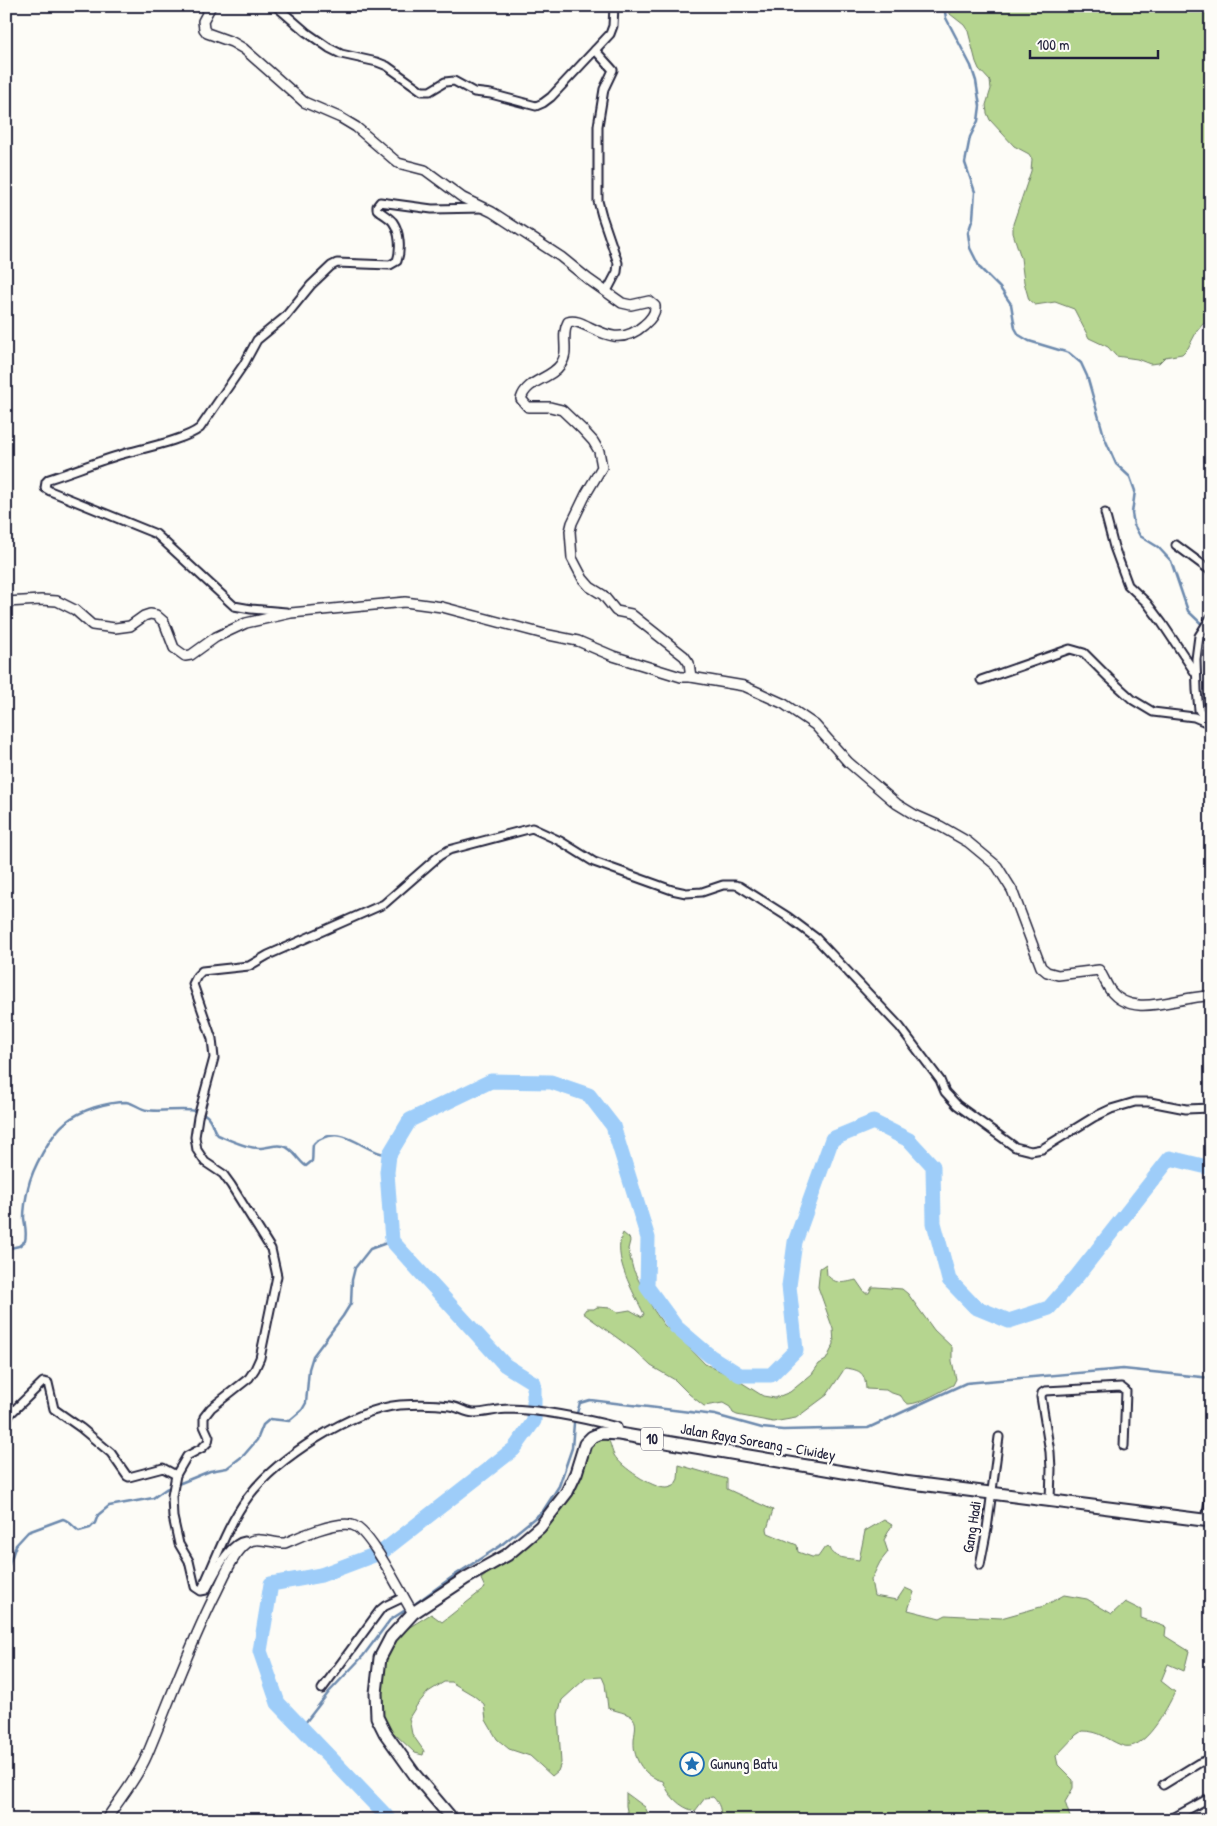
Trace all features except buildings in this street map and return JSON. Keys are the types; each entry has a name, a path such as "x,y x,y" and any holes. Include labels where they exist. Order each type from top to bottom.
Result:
{"highway":[{"name":"Jalan Raya Soreang - Ciwidey","path":"453,1820 415,1775 385,1733 377,1717 376,1693 380,1658 409,1606 507,1555 531,1535 556,1508 567,1492 576,1473 585,1444 592,1437 602,1433 618,1434 896,1481 1208,1520"}],"street":[{"path":"211,6 203,21 204,29 207,33 232,42 244,49 296,96 356,127 398,163 425,170 463,198 484,208 557,254 588,279 625,304 631,305 647,301 655,306 656,310 646,324 640,329 620,336 599,333 575,321 568,322 565,330 566,356 561,365 548,377 532,383 521,399 528,408 550,407 562,410 593,441 599,451 602,467 571,527 572,558 579,572 590,587 603,596 616,611 631,614 680,652 689,663 691,677"},
{"path":"276,6 306,32 329,48 341,54 387,66 418,90 426,92 445,82 454,81 474,92 491,94 536,106 543,104 551,97 612,30 614,6"},
{"path":"595,50 613,70 604,89 598,126 599,207 618,263 617,272 607,292"},
{"path":"291,613 234,606 156,534 50,492 46,488 46,482 120,455 178,438 200,428 244,364 257,340 285,317 311,285 330,266 338,263 390,265 397,261 399,242 397,229 392,221 377,209 380,202 432,209 484,208"},
{"path":"1105,513 1114,547 1128,585 1147,603 1196,674"},
{"path":"1176,545 1211,570"},
{"path":"6,602 57,601 75,610 92,625 115,628 130,626 150,614 156,615 164,622 174,648 185,656 191,655 232,628 246,623 291,613 405,602 422,603 578,641 613,656 681,678 691,677 744,686 799,713 815,725 848,762 896,804 968,842 997,866 1012,890 1041,967 1047,972 1058,974 1099,970 1111,991 1122,1000 1138,1006 1211,996"},
{"path":"1209,725 1199,710 1196,674 1199,636 1211,617"},
{"path":"981,680 1070,649 1084,653 1133,700 1153,712 1194,717 1209,725"},
{"path":"201,1591 196,1587 189,1561 179,1544 173,1517 172,1496 176,1475 187,1456 202,1448 208,1442 210,1436 204,1426 204,1417 211,1408 249,1378 256,1369 260,1358 276,1276 270,1249 231,1185 223,1174 200,1156 195,1142 198,1117 214,1058 212,1039 193,984 199,973 206,970 249,966 268,955 384,904 439,856 449,850 529,828 536,829 594,862 672,890 686,893 702,892 723,885 735,885 816,938 900,1027 940,1080 945,1092 958,1105 1015,1147 1031,1151 1042,1150 1094,1117 1111,1109 1135,1102 1150,1102 1186,1109 1211,1108"},
{"path":"6,1418 43,1382 47,1382 54,1409 100,1442 114,1456 127,1476 164,1468 176,1475"},
{"path":"1050,1500 1051,1469 1049,1441 1041,1397 1042,1393 1046,1391 1083,1388 1124,1388 1126,1391 1124,1446"},
{"path":"201,1591 225,1539 248,1497 278,1467 310,1443 336,1426 375,1410 402,1405 450,1406 465,1412 477,1413 508,1409 578,1417 617,1427 618,1434"},
{"name":"Gang Hadi","path":"980,1566 999,1438"},
{"path":"1208,1520 1211,1489"},
{"path":"106,1820 139,1773 208,1608 238,1552 248,1543 259,1540 278,1544 338,1524 355,1526 371,1542 409,1606 385,1606 380,1610 322,1689"},
{"path":"201,1591 206,1590 220,1565 235,1546 240,1542 245,1541 248,1543"},
{"path":"1163,1785 1211,1759"},
{"path":"1169,1820 1211,1798"}],"green space":[{"path":"1211,6 1211,321 1203,324 1182,354 1165,357 1159,363 1150,364 1137,359 1116,356 1108,347 1089,338 1074,309 1055,302 1035,305 1029,300 1024,282 1021,258 1013,233 1013,224 1031,171 1032,159 1029,154 1014,146 990,120 986,105 991,89 990,81 979,69 968,31 964,25 950,14 949,7"},
{"path":"623,1233 630,1241 628,1249 633,1269 653,1309 664,1325 681,1339 705,1364 731,1376 763,1396 775,1398 790,1392 812,1374 819,1364 826,1360 834,1344 833,1329 818,1287 820,1268 826,1264 827,1275 830,1278 840,1282 856,1280 865,1293 869,1293 872,1287 876,1287 902,1289 908,1294 934,1330 952,1347 952,1361 956,1379 953,1385 938,1393 919,1402 908,1404 901,1396 886,1390 866,1389 865,1379 861,1373 845,1368 827,1395 796,1418 773,1422 737,1415 733,1413 730,1407 723,1403 704,1406 675,1380 651,1366 634,1350 583,1313 586,1309 597,1307 611,1308 618,1312 630,1310 642,1317 644,1314 625,1274 622,1263 620,1242"},
{"path":"603,1436 608,1440 614,1455 623,1465 653,1485 667,1488 674,1486 678,1479 679,1465 727,1479 727,1489 773,1510 767,1529 768,1533 797,1545 798,1552 812,1557 818,1557 825,1547 829,1548 837,1556 859,1560 865,1531 884,1520 892,1525 884,1540 888,1552 880,1562 871,1580 874,1596 897,1600 905,1588 914,1592 908,1610 940,1618 946,1615 1001,1618 1044,1606 1064,1595 1087,1599 1112,1614 1125,1602 1141,1610 1141,1618 1166,1627 1165,1636 1189,1651 1184,1671 1168,1664 1161,1681 1175,1692 1154,1728 1138,1743 1130,1746 1121,1745 1099,1734 1082,1731 1056,1756 1058,1765 1073,1780 1073,1788 1065,1802 1071,1820 721,1820 720,1807 713,1797 705,1798 695,1811 684,1807 675,1800 663,1781 651,1776 641,1767 634,1748 636,1726 634,1720 628,1715 608,1708 605,1684 602,1677 586,1678 562,1700 558,1714 561,1763 558,1771 552,1776 530,1756 509,1749 497,1739 486,1720 484,1704 451,1682 444,1682 428,1692 409,1718 412,1734 424,1751 423,1755 415,1753 377,1717 385,1659 400,1633 431,1614 442,1622 485,1588 481,1579 557,1516 586,1450"},
{"path":"626,1793 645,1807 651,1820 629,1820"}],"waterway":[{"path":"944,6 946,18 971,66 976,81 980,106 978,121 970,137 965,163 975,192 973,218 968,233 970,248 980,268 1000,288 1011,304 1015,328 1019,335 1029,341 1069,353 1081,363 1087,376 1105,439 1116,464 1130,477 1135,491 1132,513 1134,525 1140,536 1158,547 1171,561 1188,611 1211,633"},
{"path":"390,1820 278,1703 260,1651 271,1584 321,1575 382,1552 514,1449 534,1421 534,1383 505,1365 392,1241 387,1172 389,1155 410,1120 491,1081 551,1082 589,1095 613,1126 648,1238 647,1287 676,1327 710,1356 740,1375 771,1375 796,1350 789,1286 795,1242 832,1139 873,1122 909,1140 933,1166 934,1223 949,1280 975,1307 1009,1321 1049,1308 1077,1276 1170,1158 1211,1168"},
{"path":"6,1249 19,1246 25,1241 24,1214 28,1188 48,1143 66,1122 86,1110 102,1105 126,1102 147,1110 187,1110 201,1113 209,1118 218,1135 254,1148 277,1145 287,1147 306,1166 312,1161 314,1144 332,1135 348,1138 372,1150 389,1155"},
{"path":"6,1573 16,1545 28,1532 63,1519 79,1531 90,1528 95,1523 98,1515 109,1506 153,1498 166,1489 210,1471 227,1468 244,1455 257,1440 263,1425 270,1419 289,1421 302,1410 306,1403 309,1369 313,1356 351,1303 352,1280 355,1268 370,1249 392,1241"},
{"path":"412,1606 500,1546 543,1511 559,1486 572,1448 574,1423 580,1403 590,1400 715,1415 762,1428 783,1430 868,1428 966,1383 1123,1369 1211,1378"},
{"path":"302,1727 329,1692 363,1656 390,1620 407,1609"}],"place":[{"name":"Gunung Batu","path":"692,1764"}]}
